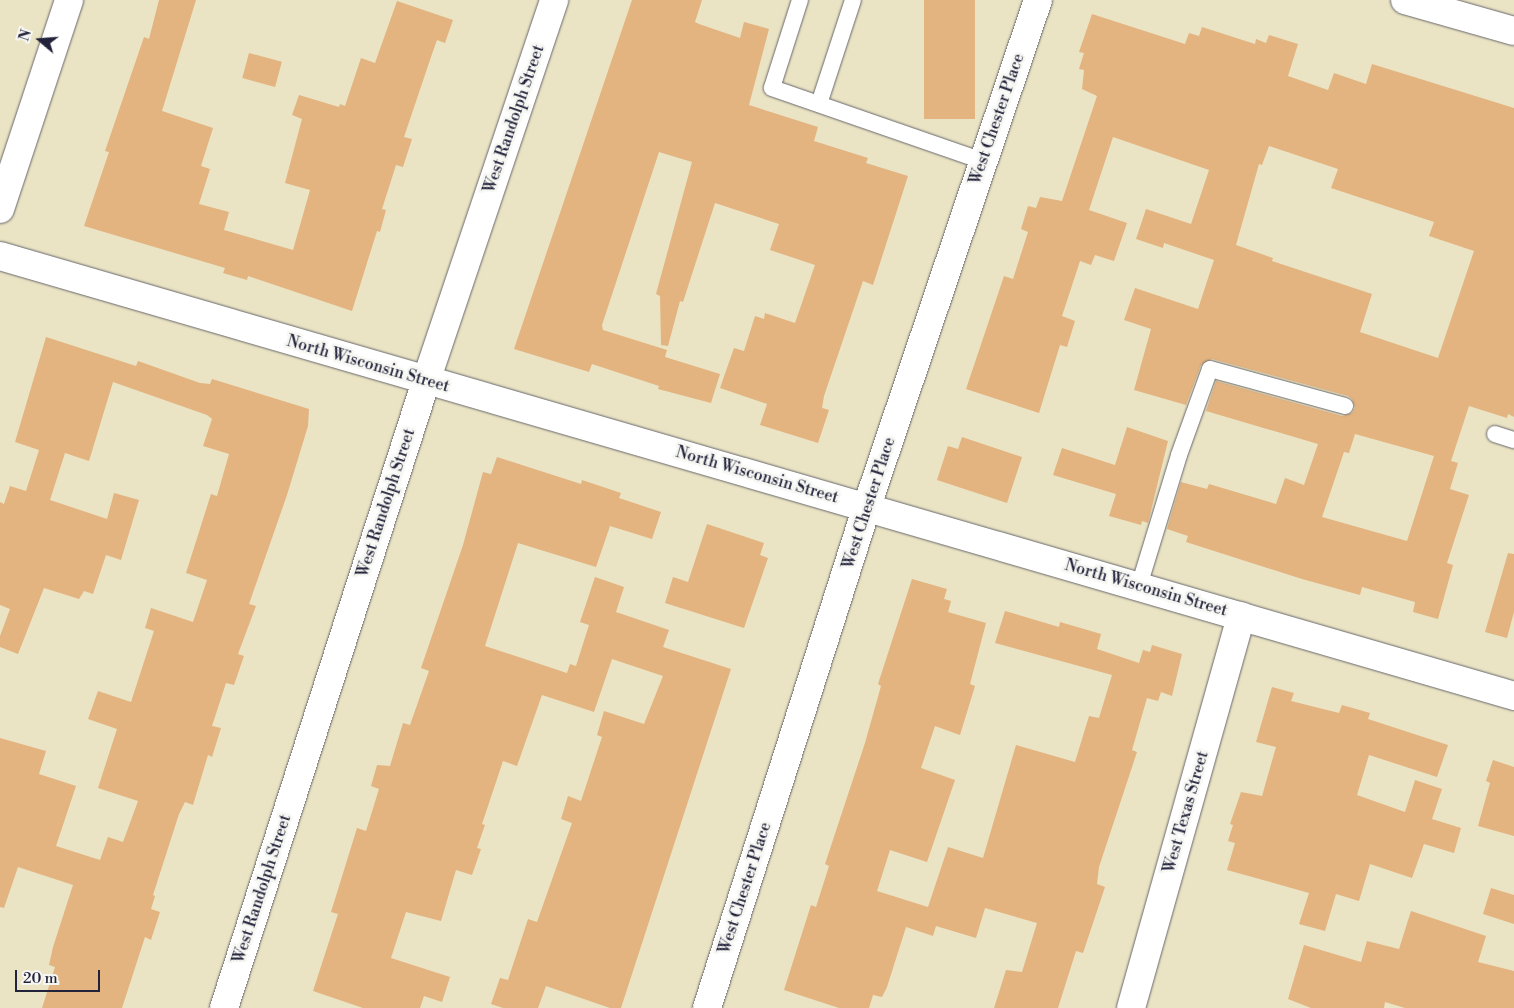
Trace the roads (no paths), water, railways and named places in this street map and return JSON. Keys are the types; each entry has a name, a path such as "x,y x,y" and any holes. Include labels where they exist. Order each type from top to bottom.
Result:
{"street":[{"path":"0,209 70,0"},
{"name":"West Randolph Street","path":"224,1008 426,381 554,0"},
{"name":"West Chester Place","path":"707,1008 868,506 1038,0"},
{"path":"1405,0 1514,31"},
{"name":"North Wisconsin Street","path":"0,256 426,381 868,506 1514,696"},
{"name":"West Texas Street","path":"1131,1008 1241,616"}],"lane":[{"path":"800,0 772,88 983,162"},
{"path":"819,104 853,0"},
{"path":"1139,586 1179,455 1210,369 1345,406"},
{"path":"1495,434 1514,440"}]}
